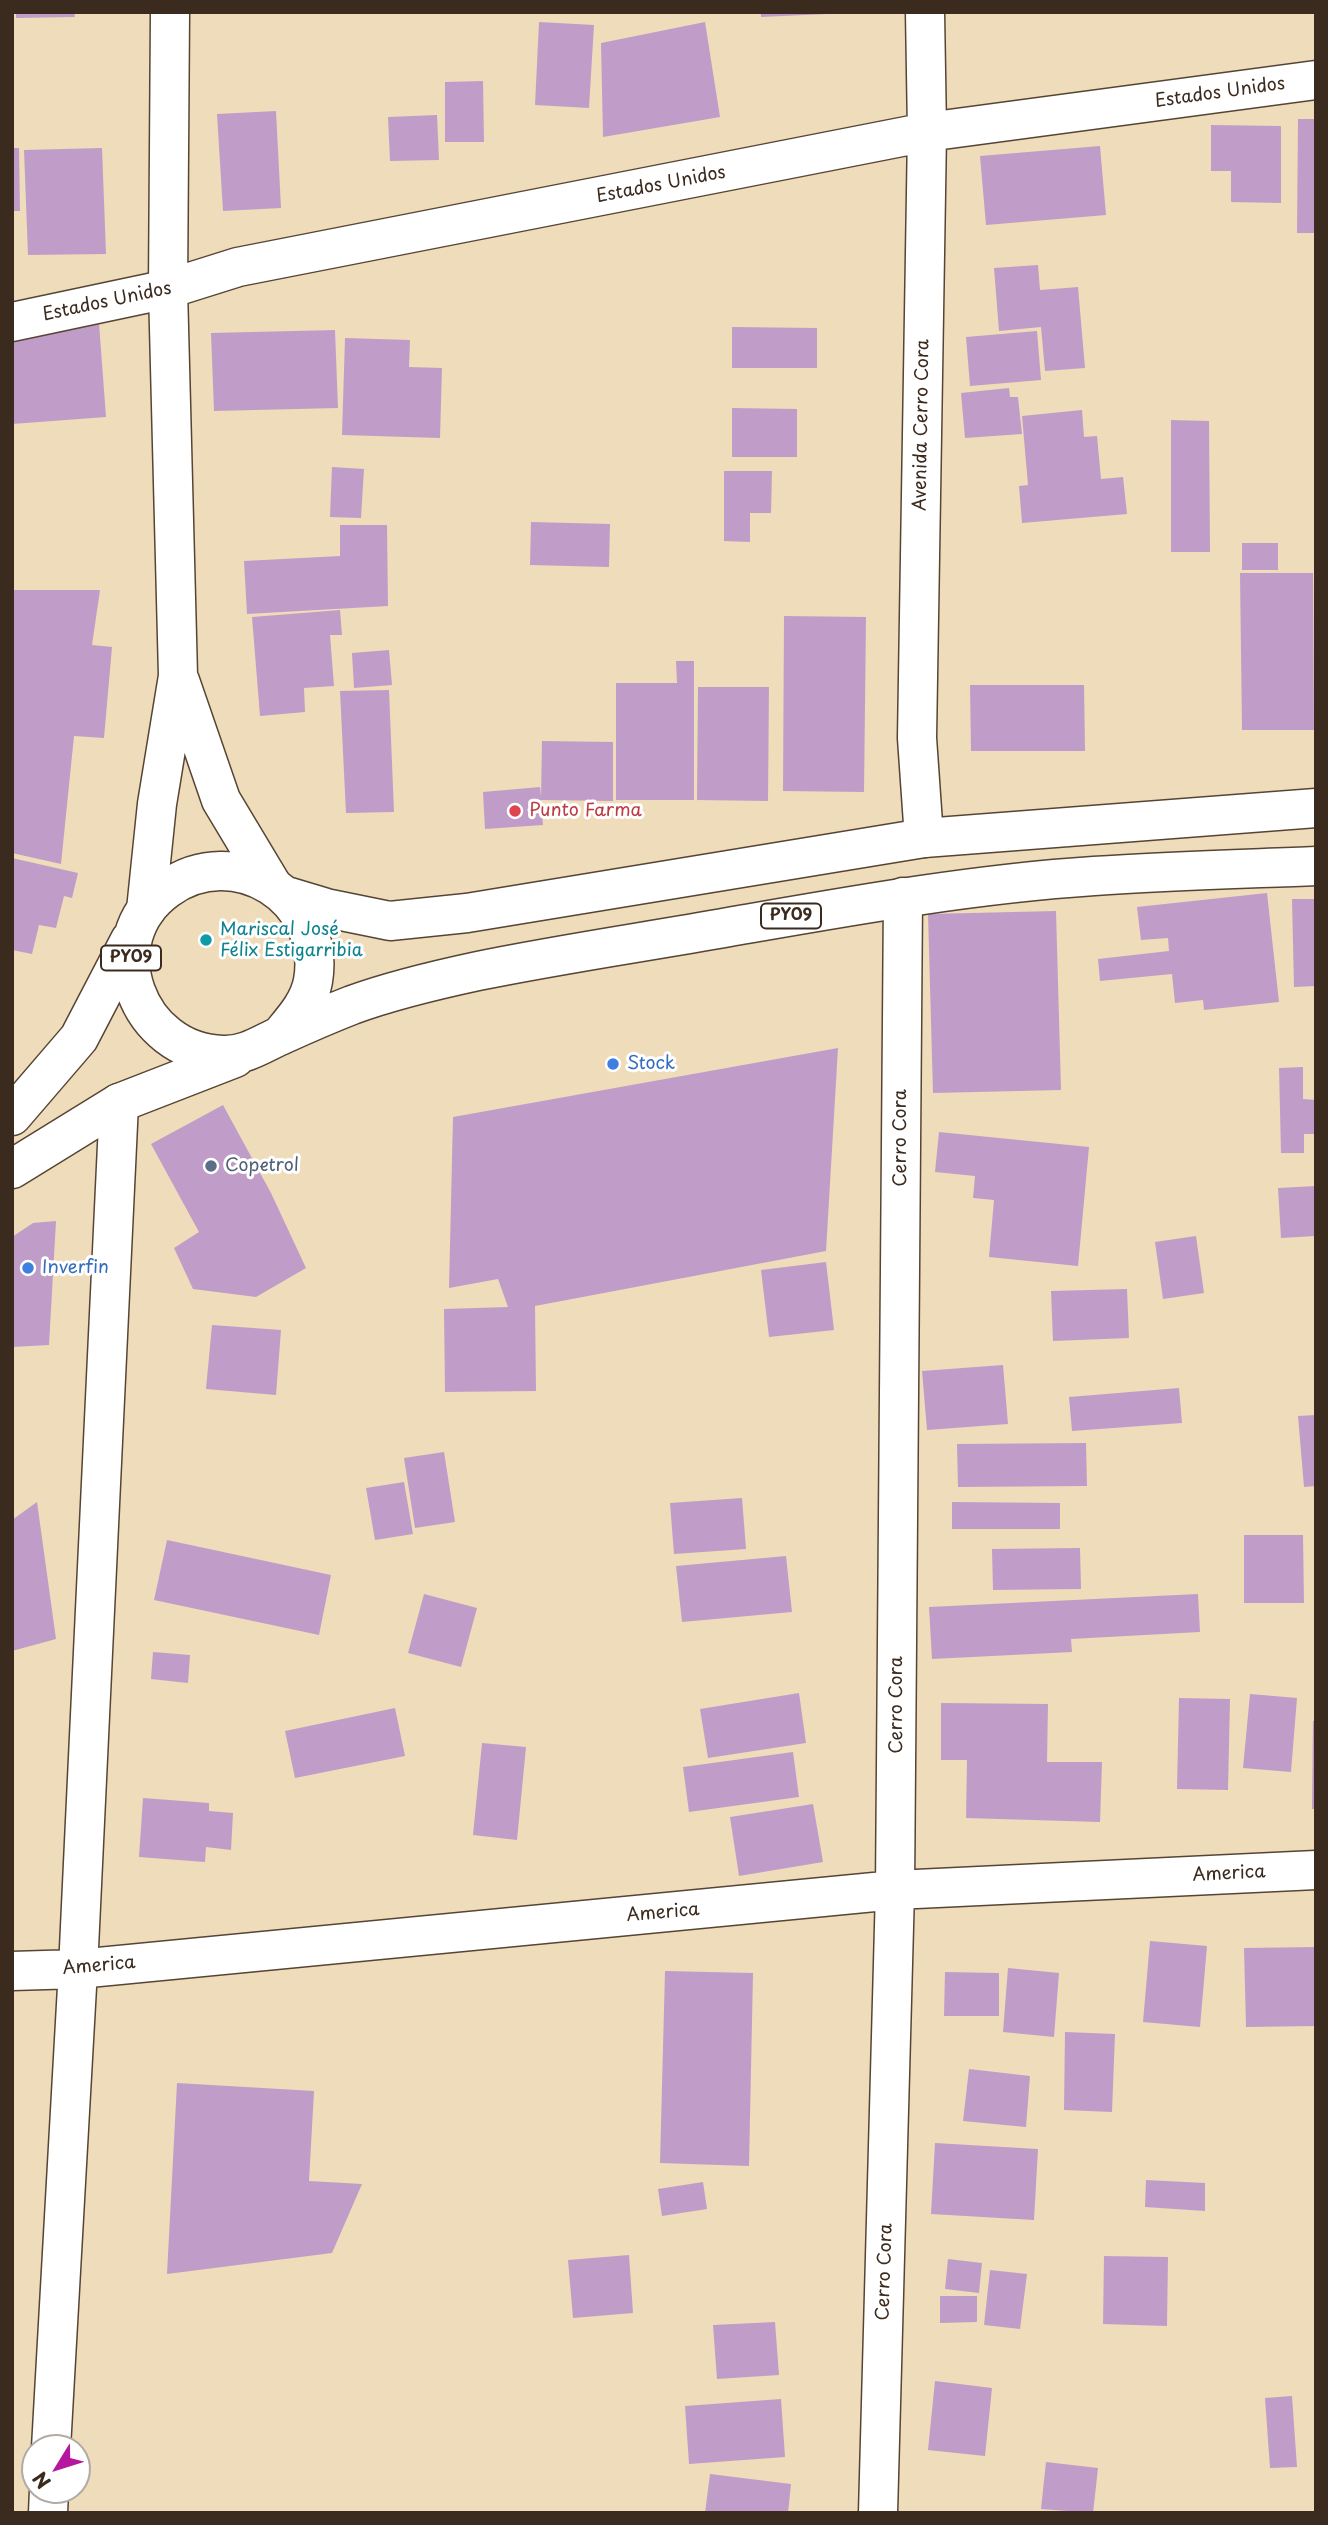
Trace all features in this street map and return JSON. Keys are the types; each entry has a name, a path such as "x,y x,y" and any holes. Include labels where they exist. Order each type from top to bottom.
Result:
{"main road":[{"path":"141,920 178,676 168,289 170,12"},
{"name":"Avenida Cerro Cora","path":"924,838 917,738 927,132 925,12"},
{"name":"Estados Unidos","path":"12,322 168,289 238,267 927,132 1316,80"},
{"path":"178,676 220,800 279,890 305,922 314,952 313,983 300,1012 264,1044"},
{"name":"PY09","path":"12,1116 79,1038 141,920 166,890 191,876 218,871 246,874 327,908 390,921 467,913 924,838 1316,808"},
{"name":"PY09","path":"12,1170 119,1103 351,1006 408,988 479,971 903,897 1092,876 1316,866"},
{"name":"Cerro Cora","path":"878,2513 895,1890 903,897"},
{"name":"PY09","path":"141,920 131,955 132,982 142,1007 158,1029 180,1045 202,1053 225,1056 264,1044"},
{"path":"52,2434 78,1969 119,1103"},
{"name":"America","path":"12,1971 78,1969 895,1890 1316,1870"}],"building":[{"path":"16,12 74,12 75,17 16,18"},
{"path":"761,12 827,12 827,14 761,17"},
{"path":"539,22 594,25 589,108 535,105"},
{"path":"705,22 720,117 603,137 601,43"},
{"path":"483,81 484,142 445,142 445,82"},
{"path":"276,111 281,208 223,211 217,114"},
{"path":"437,115 439,160 390,161 388,117"},
{"path":"1298,119 1316,119 1316,233 1297,233"},
{"path":"1211,125 1281,126 1281,203 1231,202 1231,171 1211,171"},
{"path":"1100,146 1106,215 986,225 980,156"},
{"path":"12,148 19,148 20,211 12,211"},
{"path":"102,148 106,254 28,255 24,150"},
{"path":"1038,265 1040,290 1078,287 1085,368 1045,371 1041,327 999,331 994,268"},
{"path":"99,323 106,417 12,424 12,330"},
{"path":"732,327 817,328 817,368 732,368"},
{"path":"335,330 338,408 214,411 211,333"},
{"path":"1037,331 1041,380 970,386 966,337"},
{"path":"345,338 410,340 409,367 442,368 440,438 342,435"},
{"path":"1009,388 1010,397 1018,397 1022,434 965,438 961,393"},
{"path":"732,408 797,409 797,457 732,457"},
{"path":"1082,410 1084,437 1097,436 1101,479 1123,477 1127,514 1022,523 1019,486 1028,485 1022,416"},
{"path":"1171,420 1209,421 1210,552 1171,552"},
{"path":"332,467 364,469 361,518 330,517"},
{"path":"724,471 772,471 771,513 750,513 750,542 724,541"},
{"path":"531,522 610,524 609,567 530,565"},
{"path":"340,525 387,525 388,606 247,614 244,561 340,556"},
{"path":"1242,543 1278,543 1278,570 1242,570"},
{"path":"1240,573 1313,573 1314,730 1242,730"},
{"path":"12,590 100,590 92,645 112,647 104,738 74,736 61,864 12,853"},
{"path":"340,610 342,635 330,635 334,686 304,688 305,712 260,716 252,617"},
{"path":"784,616 866,617 864,792 783,791"},
{"path":"389,650 392,685 354,688 352,653"},
{"path":"676,661 694,661 694,800 616,800 616,683 677,683"},
{"path":"970,685 1084,685 1085,751 971,751"},
{"path":"698,687 769,687 768,801 697,800"},
{"path":"389,690 394,812 346,813 340,691"},
{"path":"542,741 613,742 613,801 541,800 543,825 485,829 483,792 540,787 541,797"},
{"path":"12,858 78,873 72,898 64,896 56,928 39,925 32,954 12,950"},
{"path":"1267,893 1279,1002 1204,1010 1203,1000 1175,1003 1172,974 1100,981 1098,959 1169,951 1168,938 1141,940 1137,907"},
{"path":"1292,899 1316,899 1316,986 1294,987"},
{"path":"1056,911 1061,1090 933,1093 928,914"},
{"path":"838,1048 826,1251 535,1306 536,1391 445,1392 444,1309 508,1307 498,1279 449,1288 453,1117"},
{"path":"1303,1067 1303,1099 1316,1100 1316,1134 1304,1134 1304,1153 1281,1153 1279,1068"},
{"path":"223,1105 271,1193 306,1268 256,1297 193,1289 174,1248 199,1232 151,1144"},
{"path":"939,1132 1089,1147 1078,1266 989,1257 994,1200 973,1198 975,1176 935,1172"},
{"path":"1316,1186 1316,1236 1281,1238 1278,1188"},
{"path":"56,1221 49,1345 12,1347 12,1237 33,1223"},
{"path":"1196,1236 1204,1293 1163,1299 1155,1242"},
{"path":"826,1262 834,1330 769,1337 761,1270"},
{"path":"1127,1289 1129,1338 1053,1341 1051,1291"},
{"path":"212,1325 281,1330 276,1395 206,1389"},
{"path":"1003,1365 1008,1424 927,1430 922,1371"},
{"path":"1179,1388 1182,1423 1072,1431 1069,1397"},
{"path":"1316,1415 1316,1486 1304,1487 1298,1416"},
{"path":"1086,1443 1087,1486 958,1487 957,1444"},
{"path":"444,1452 455,1522 415,1528 404,1458"},
{"path":"404,1482 413,1534 375,1540 366,1488"},
{"path":"742,1498 746,1549 674,1554 670,1503"},
{"path":"37,1502 56,1639 12,1651 12,1520"},
{"path":"952,1502 1060,1503 1060,1529 952,1529"},
{"path":"1244,1535 1303,1535 1304,1603 1244,1603"},
{"path":"167,1540 331,1575 319,1635 154,1600"},
{"path":"1080,1548 1081,1589 993,1590 992,1549"},
{"path":"786,1556 792,1612 682,1622 676,1566"},
{"path":"424,1594 477,1608 461,1667 408,1653"},
{"path":"1198,1594 1200,1632 1071,1639 1072,1652 932,1659 929,1607"},
{"path":"153,1652 190,1655 188,1683 151,1679"},
{"path":"799,1693 806,1743 708,1758 700,1709"},
{"path":"1250,1694 1297,1698 1291,1772 1243,1768"},
{"path":"1179,1698 1230,1699 1228,1790 1177,1789"},
{"path":"941,1703 1048,1704 1047,1762 1102,1762 1100,1822 966,1818 967,1760 941,1760"},
{"path":"395,1708 405,1756 295,1778 285,1731"},
{"path":"1313,1721 1316,1721 1316,1809 1312,1809"},
{"path":"482,1743 526,1747 517,1840 473,1835"},
{"path":"793,1752 799,1797 689,1812 683,1767"},
{"path":"143,1798 209,1803 209,1811 233,1813 231,1850 206,1847 205,1862 139,1857"},
{"path":"813,1804 823,1862 739,1876 730,1817"},
{"path":"1150,1941 1207,1946 1200,2027 1143,2022"},
{"path":"1316,1947 1316,2026 1246,2027 1244,1948"},
{"path":"1008,1968 1059,1973 1054,2037 1003,2032"},
{"path":"665,1971 753,1973 749,2166 660,2163"},
{"path":"945,1972 999,1973 999,2016 944,2016"},
{"path":"1065,2032 1115,2034 1112,2112 1064,2110"},
{"path":"969,2069 1030,2076 1026,2127 963,2121"},
{"path":"177,2083 314,2091 309,2181 362,2184 332,2253 167,2274"},
{"path":"935,2143 1038,2149 1034,2220 931,2214"},
{"path":"1146,2180 1205,2183 1205,2211 1145,2207"},
{"path":"703,2182 707,2209 662,2216 658,2189"},
{"path":"629,2255 633,2313 573,2318 568,2260"},
{"path":"1104,2256 1168,2257 1167,2326 1103,2324"},
{"path":"948,2259 982,2263 979,2293 945,2289"},
{"path":"990,2270 1027,2274 1020,2329 984,2325"},
{"path":"940,2296 977,2296 977,2322 940,2323"},
{"path":"775,2322 779,2375 717,2379 713,2325"},
{"path":"935,2381 992,2388 985,2456 928,2450"},
{"path":"1292,2396 1297,2467 1270,2468 1265,2398"},
{"path":"781,2399 785,2457 689,2464 685,2406"},
{"path":"1046,2462 1098,2468 1093,2513 1041,2509"},
{"path":"710,2474 791,2484 788,2513 705,2513"}],"place":[{"name":"Punto Farma","path":"515,811"},
{"name":"Mariscal José Félix Estigarribia","path":"206,940"},
{"name":"Stock","path":"613,1064"},
{"name":"Copetrol","path":"211,1166"},
{"name":"Inverfin","path":"28,1268"}]}
